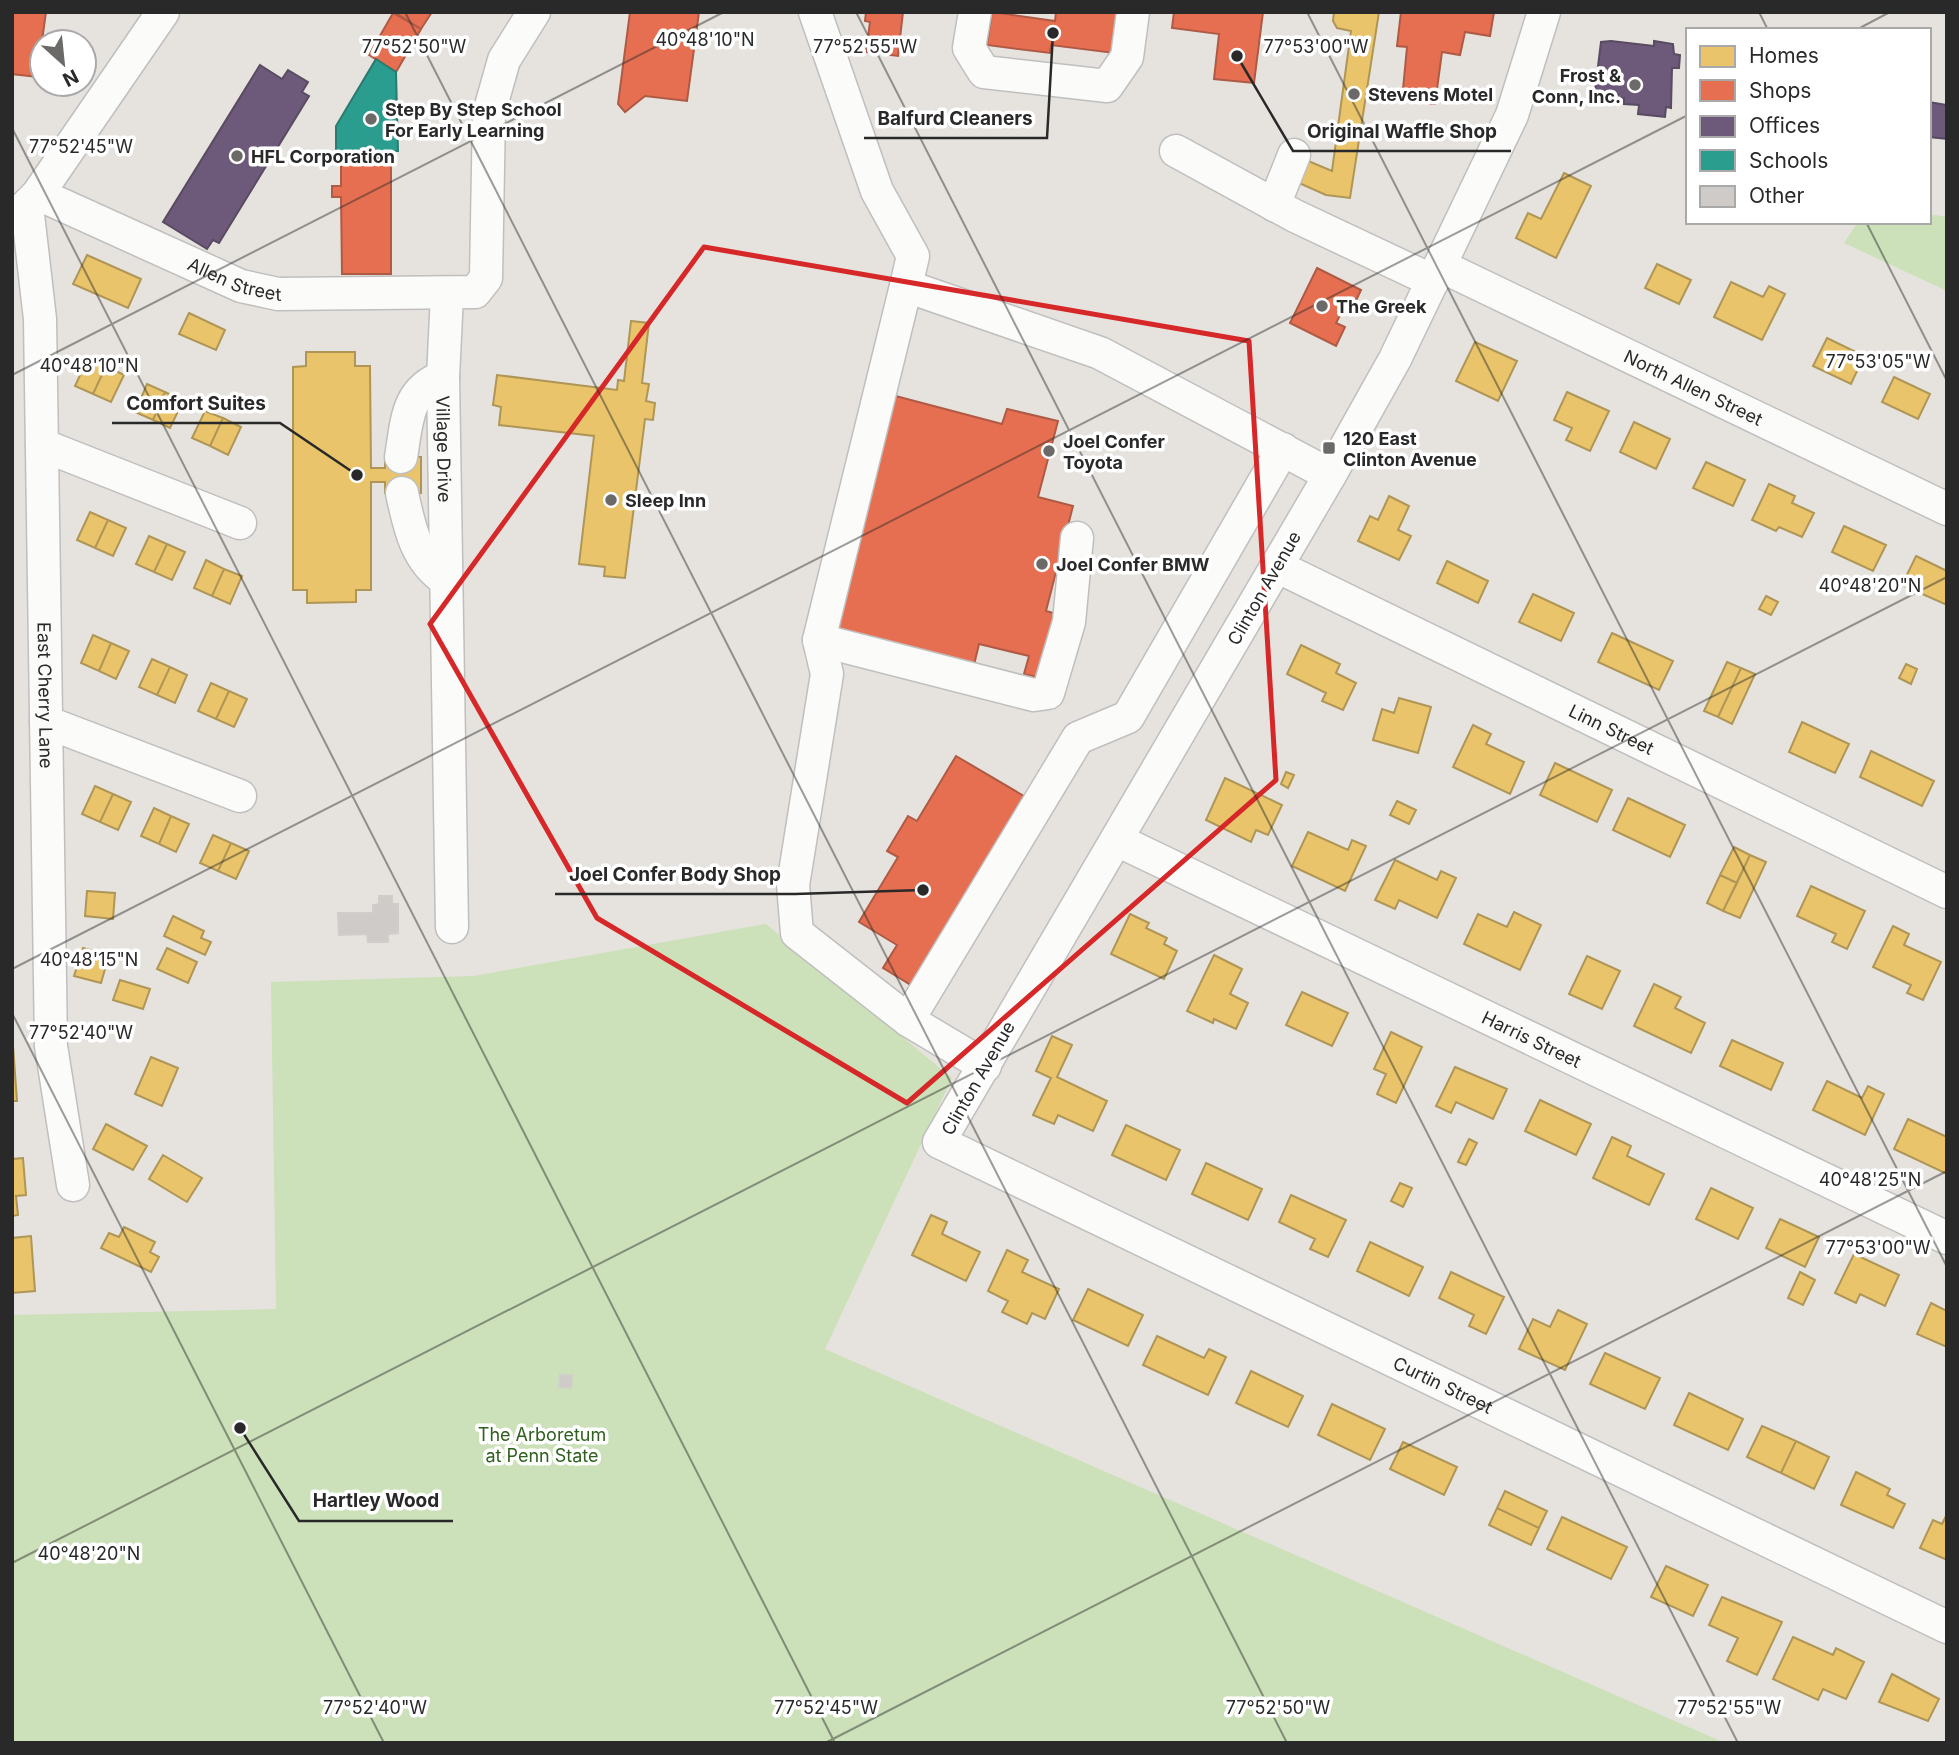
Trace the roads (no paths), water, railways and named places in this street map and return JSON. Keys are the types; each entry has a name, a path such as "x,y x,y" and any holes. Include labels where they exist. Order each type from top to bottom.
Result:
{"street":[{"path":"26,205 163,12"},
{"path":"447,295 475,292 486,278 489,113 504,60 534,12"},
{"path":"815,12 877,191 913,256 819,640 827,674 793,885 797,933 908,1020 985,1066"},
{"path":"975,12 969,48 984,72 1107,86 1127,57 1133,12"},
{"name":"Clinton Avenue","path":"940,1142 1331,475 1437,274 1512,115 1544,12"},
{"name":"North Allen Street","path":"1176,151 1274,205 1437,274 1947,509"},
{"path":"1274,205 1294,155"},
{"name":"Allen Street","path":"26,205 241,286 278,294 447,295"},
{"name":"East Cherry Lane","path":"26,205 40,319 51,1045 72,1185"},
{"path":"906,286 1100,353 1331,475"},
{"name":"Village Drive","path":"447,295 443,377 452,927"},
{"path":"401,457 408,417 417,392 426,383 443,377"},
{"path":"42,445 240,523"},
{"path":"908,1020 1078,738 1128,717 1283,449"},
{"path":"402,492 410,527 422,556 433,572 446,580"},
{"path":"819,640 1034,695 1048,694 1069,622 1077,538"},
{"name":"Linn Street","path":"1276,566 1947,892"},
{"path":"1207,581 1257,598"},
{"path":"46,722 240,796"},
{"name":"Harris Street","path":"1117,840 1947,1238"},
{"name":"Curtin Street","path":"940,1142 1947,1627"}],"place":[{"name":"Balfurd Cleaners","path":"1053,33"},
{"name":"Original Waffle Shop","path":"1237,56"},
{"name":"Frost & Conn, Inc.","path":"1635,85"},
{"name":"Stevens Motel","path":"1354,94"},
{"name":"Step By Step School For Early Learning","path":"371,119"},
{"name":"HFL Corporation","path":"237,156"},
{"name":"The Greek","path":"1322,306"},
{"name":"120 East Clinton Avenue","path":"1329,448"},
{"name":"Joel Confer Toyota","path":"1049,451"},
{"name":"Comfort Suites","path":"357,475"},
{"name":"Sleep Inn","path":"611,500"},
{"name":"Joel Confer BMW","path":"1042,564"},
{"name":"Joel Confer Body Shop","path":"923,890"},
{"name":"Hartley Wood","path":"240,1428"}],"park label":[{"name":"The Arboretum at Penn State","path":"542,1444"}]}
